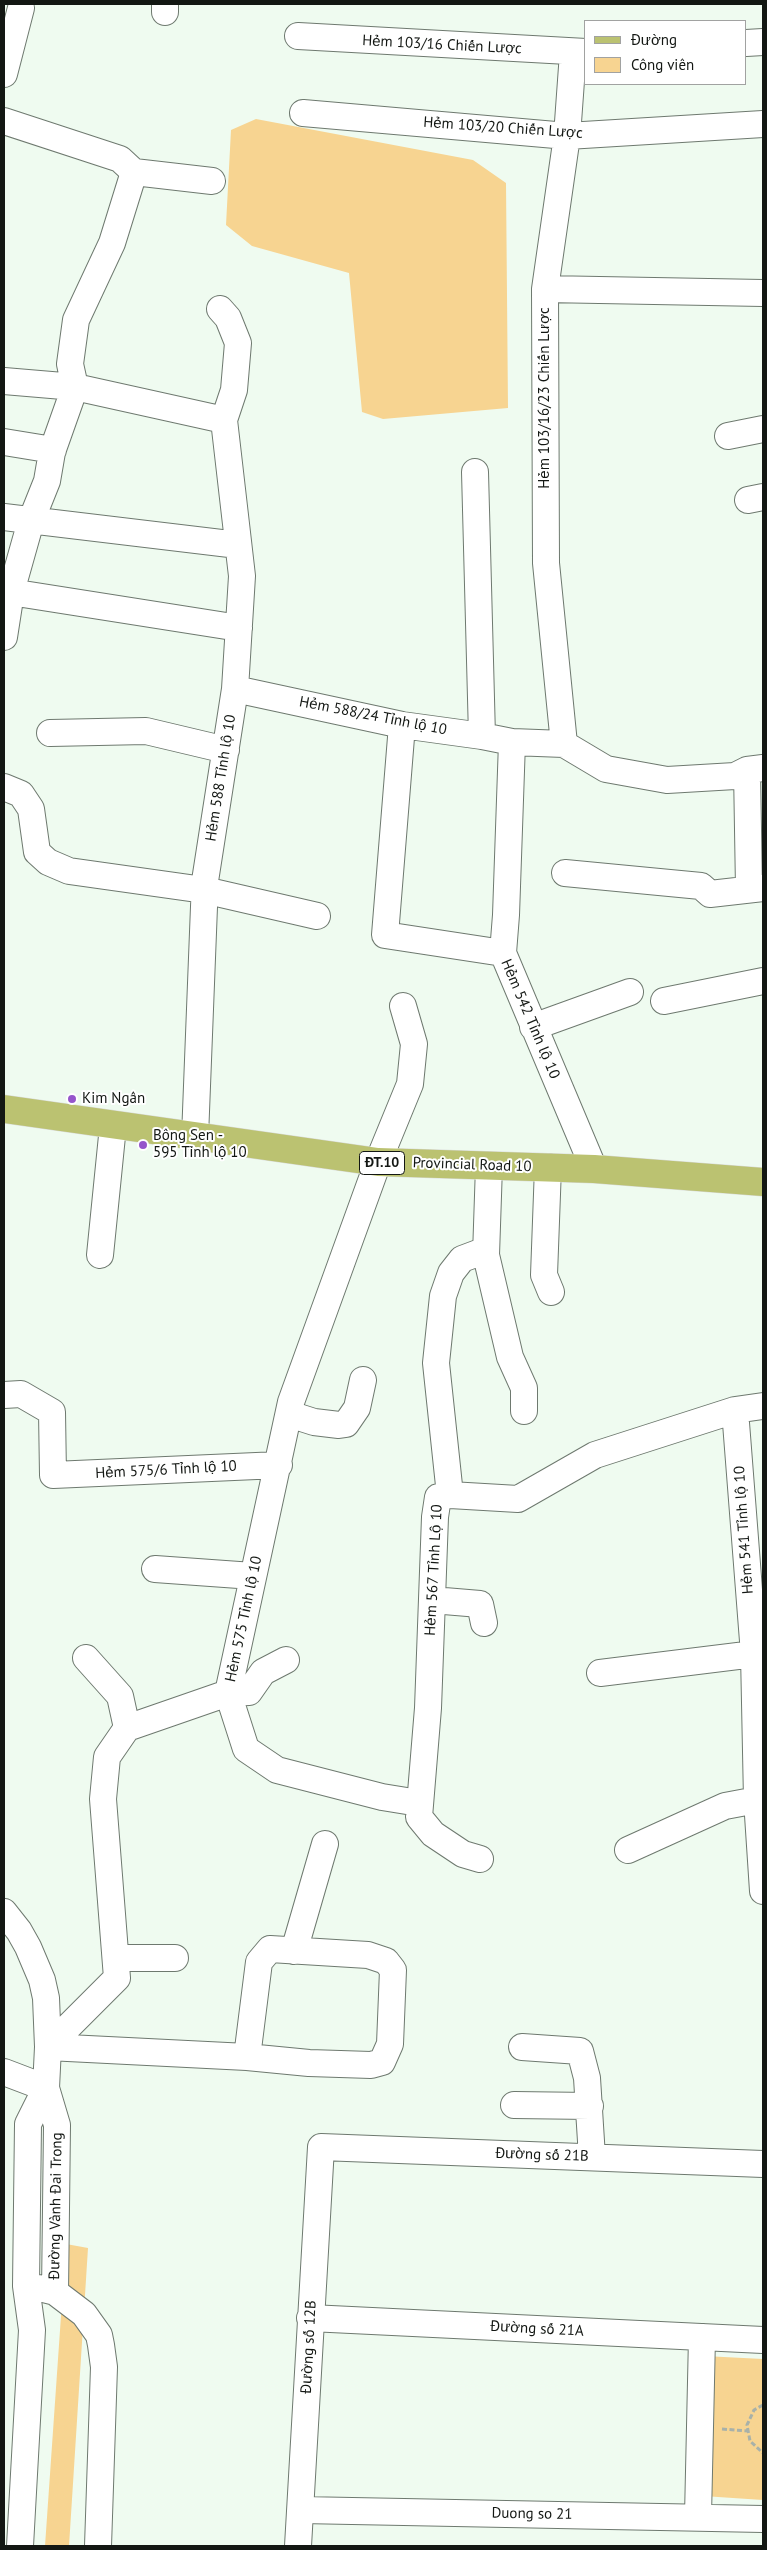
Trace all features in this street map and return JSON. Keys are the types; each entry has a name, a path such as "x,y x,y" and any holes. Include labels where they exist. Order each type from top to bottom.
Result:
{"main road":[{"name":"Provincial Road 10","path":"4,1109 113,1126 378,1162 594,1169 763,1182"}],"street":[{"path":"4,74 21,8"},
{"name":"Hẻm 103/16 Chiến Lược","path":"298,36 579,52"},
{"path":"747,43 763,42"},
{"name":"Hẻm 103/16/23 Chiến Lược","path":"564,744 546,563 545,289 579,52"},
{"name":"Hẻm 103/20 Chiến Lược","path":"303,113 567,136 763,124"},
{"path":"4,121 120,158 134,172 212,181"},
{"path":"4,637 7,592 47,481 53,450 75,387 70,364 76,320 112,243 134,172"},
{"path":"545,289 763,293"},
{"path":"4,381 75,387 224,420 234,390 238,343 228,318 220,309"},
{"name":"Hẻm 588 Tỉnh lộ 10","path":"195,1137 204,890 235,689 242,576 224,420"},
{"path":"728,436 763,429"},
{"path":"4,442 53,450"},
{"path":"474,472 482,736"},
{"path":"4,517 238,546"},
{"path":"7,592 239,628"},
{"name":"Hẻm 588/24 Tỉnh lộ 10","path":"235,689 402,725 512,742 564,744"},
{"path":"402,725 385,936 503,953"},
{"path":"50,733 146,731 226,750"},
{"name":"Hẻm 542 Tỉnh lộ 10","path":"512,742 503,953 594,1169"},
{"path":"564,744 606,769 667,780 735,776 755,769 756,889 710,894 701,886 565,873"},
{"path":"4,787 21,794 31,809 37,852 48,862 69,871 204,890 317,916"},
{"path":"664,1001 763,981"},
{"path":"533,1027 630,992"},
{"name":"Hẻm 575 Tỉnh lộ 10","path":"127,1728 228,1693 279,1465 291,1402 378,1162 410,1084 414,1044 403,1006"},
{"path":"100,1256 113,1126"},
{"path":"489,1166 486,1250 510,1357 524,1388 524,1411"},
{"path":"548,1167 544,1275 551,1292"},
{"name":"Hẻm 567 Tỉnh Lộ 10","path":"419,1803 428,1708 435,1517 438,1497 450,1495 436,1363 443,1296 451,1273 462,1259 486,1250"},
{"path":"289,1414 314,1422 346,1424 357,1408 363,1380"},
{"name":"Hẻm 575/6 Tỉnh lộ 10","path":"4,1395 21,1394 52,1412 53,1475 279,1465"},
{"path":"450,1495 518,1499 594,1455 735,1410 763,1406"},
{"name":"Hẻm 541 Tỉnh lộ 10","path":"735,1410 754,1654 757,1800 762,1844 763,1891"},
{"path":"156,1569 253,1576"},
{"path":"432,1600 480,1604 484,1623"},
{"path":"600,1673 754,1654"},
{"path":"48,2047 117,1978 103,1799 107,1757 127,1728 120,1696 86,1658"},
{"path":"286,1660 263,1672 249,1692 228,1693 246,1749 277,1770 382,1797 419,1803 419,1817 433,1834 463,1854 480,1860"},
{"path":"628,1850 725,1806 757,1800"},
{"path":"294,1951 325,1844"},
{"name":"Đường Vành Đai Trong","path":"4,1912 19,1931 31,1954 45,1990 48,2047 46,2088 57,2125 55,2292 71,2302 89,2319 99,2335 103,2355 98,2546"},
{"path":"48,2047 371,2065 382,2062 390,2044 393,1970 386,1961 368,1955 270,1949 259,1962 247,2057"},
{"path":"116,1958 175,1958"},
{"path":"522,2048 580,2051 587,2078 592,2157"},
{"path":"4,2072 46,2088"},
{"name":"Đường Vành Đai Trong","path":"20,2546 32,2330 26,2286 28,2124 46,2088"},
{"path":"514,2104 590,2106"},
{"name":"Đường số 21B","path":"321,2147 763,2164"},
{"name":"Đường số 12B","path":"298,2546 321,2147"},
{"path":"26,2286 55,2292"},
{"name":"Đường số 21A","path":"310,2318 763,2340"},
{"path":"698,2516 702,2337"},
{"name":"Duong so 21","path":"301,2510 698,2516 763,2519"}],"path":[{"path":"763,2405 754,2410 747,2425 750,2441 763,2453"},
{"path":"712,2428 748,2431"}],"green space":[{"path":"256,119 473,160 506,183 508,408 383,419 362,412 349,273 252,246 226,225 231,130"},
{"path":"66,2244 88,2248 69,2546 45,2546"},
{"path":"704,2356 763,2359 763,2500 703,2496"}],"place":[{"name":"Kim Ngân","path":"72,1099"},
{"name":"Bông Sen - 595 Tỉnh lộ 10","path":"143,1145"}]}
